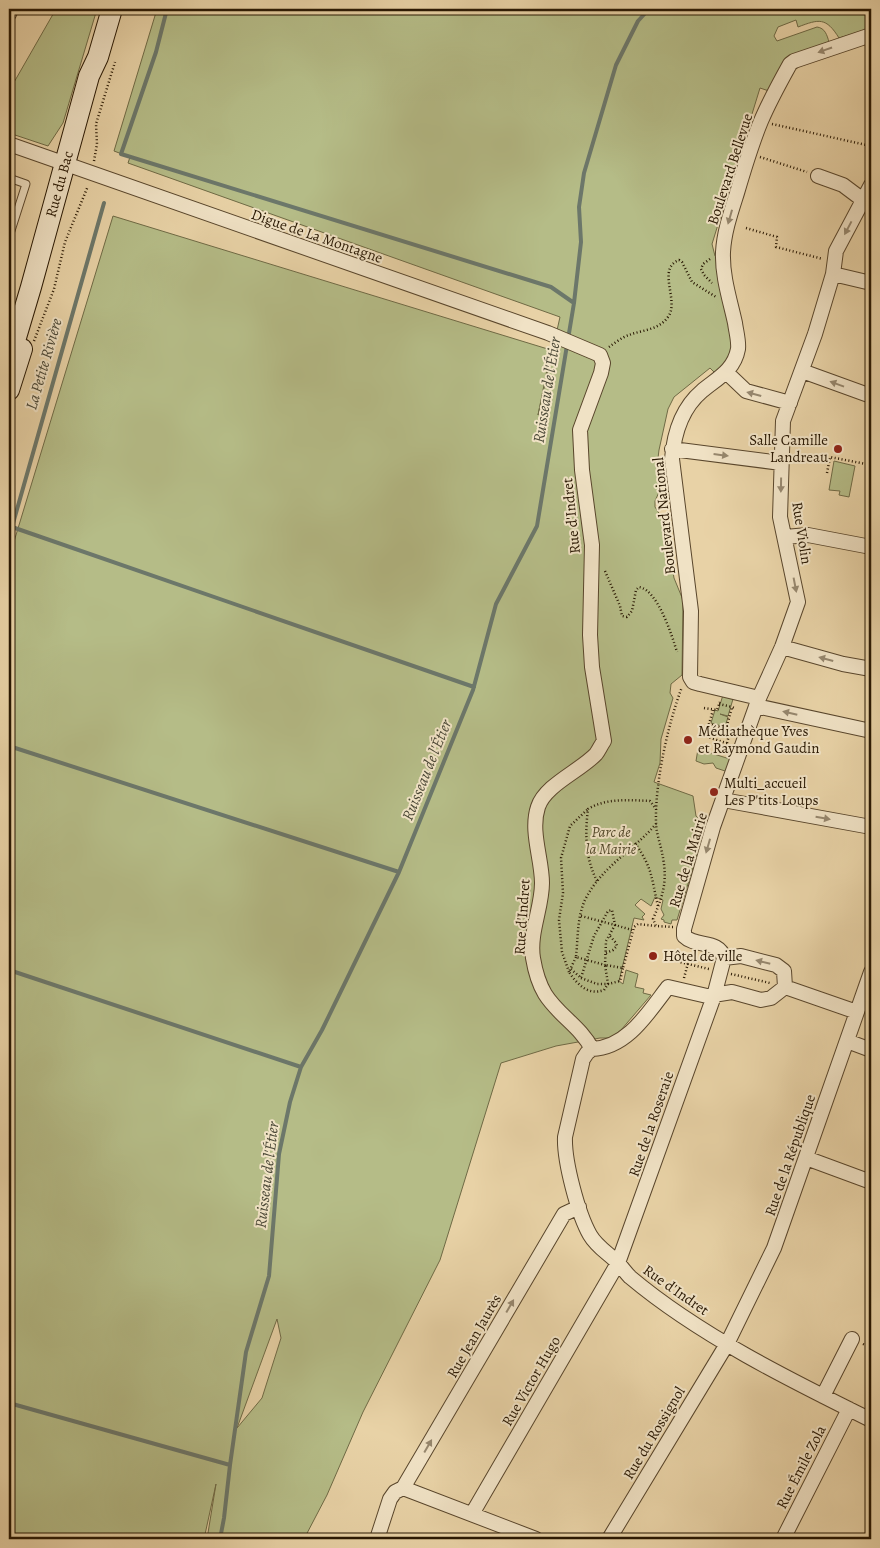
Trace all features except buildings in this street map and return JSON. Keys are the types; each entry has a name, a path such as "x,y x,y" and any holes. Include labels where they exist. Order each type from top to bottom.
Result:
{"main road":[{"path":"78,169 87,124 107,56 112,9"},
{"name":"Rue du Bac","path":"9,361 31,287 78,169"},
{"name":"Rue du Bac","path":"12,396 78,169"}],"street":[{"path":"9,14 11,9"},
{"name":"Boulevard Bellevue","path":"726,372 738,349 725,278 724,243 749,153 761,120 790,64 871,35"},
{"name":"Digue de La Montagne","path":"9,144 548,333 600,355"},
{"path":"818,176 843,185 863,200"},
{"name":"Rue Violin","path":"723,800 757,702 782,647 798,602 780,517 783,421 816,334 834,268 836,251 871,185"},
{"path":"834,268 871,283"},
{"name":"Rue d'Indret","path":"600,355 603,363 601,373 580,430 582,470 592,545 590,635 592,667 604,741 597,753 550,789 538,807 536,829 542,883 533,940 533,958 538,978 553,1005 584,1036 592,1049 587,1052 584,1059 565,1136 566,1158 579,1207 590,1235 598,1246 628,1276 726,1344 871,1420"},
{"path":"802,371 871,396"},
{"path":"726,372 746,391 790,402"},
{"name":"Boulevard National","path":"690,677 691,610 672,450 682,415 697,396 726,372"},
{"path":"672,450 781,463"},
{"path":"785,537 808,535 871,547"},
{"path":"782,647 844,664 871,669"},
{"path":"690,677 693,682 757,702 871,731"},
{"path":"723,800 871,827"},
{"name":"Rue de la Mairie","path":"684,929 713,827 723,800"},
{"path":"684,929 686,938 719,948 724,958 741,956 776,965 784,971 785,987"},
{"name":"Rue de la Roseraie","path":"618,1264 714,996 724,958"},
{"name":"Rue de la République","path":"726,1344 774,1248 871,972"},
{"path":"592,1049 609,1047 621,1040 646,1016 668,987 706,996 732,992 768,1000 785,987"},
{"path":"785,987 857,1012"},
{"path":"847,1041 871,1050"},
{"path":"806,1158 871,1182"},
{"name":"Rue Jean Jaurès","path":"377,1539 390,1499 403,1488 564,1214 579,1207"},
{"name":"Rue Victor Hugo","path":"472,1514 618,1264"},
{"path":"823,1396 852,1339"},
{"name":"Rue du Rossignol","path":"609,1539 726,1344"},
{"name":"Rue Émile Zola","path":"783,1539 849,1409"},
{"path":"403,1488 536,1539"}],"lane":[{"path":"9,178 26,184 9,237"}],"path":[{"name":"Rue du Bac","path":"32,347 54,289 78,169 97,144 96,124 107,56"},
{"path":"761,120 871,146"},
{"path":"749,153 818,176"},
{"path":"746,228 778,237 776,247 834,268"},
{"path":"600,355 628,335 658,326 668,317 673,300 668,276 672,264 676,261 682,262 692,282 716,298 718,305"},
{"path":"9,420 12,396"},
{"path":"827,473 830,457 871,465"},
{"path":"592,545 601,560 622,616 627,617 632,611 636,590 643,588 658,606 671,632 678,658"},
{"path":"656,926 653,919 666,882 665,867 656,824 656,809 664,755 675,709 681,687 690,677"},
{"path":"704,708 717,710 721,696"},
{"path":"709,724 726,729 733,708 719,704"},
{"path":"713,710 705,737 742,748"},
{"path":"727,743 730,731"},
{"path":"581,978 601,921 610,909 614,915 615,925 606,941 608,984 604,990 593,992 577,983 569,972 562,952 558,920 563,893 561,858 570,826 588,809 608,802 650,800 656,809"},
{"path":"588,809 588,854 590,868 597,881"},
{"path":"569,972 576,957 585,900 610,865 656,824"},
{"path":"635,843 647,860 652,874 658,907"},
{"path":"581,916 632,930"},
{"path":"571,968 581,978 597,984 620,981 632,930 638,924 684,929"},
{"path":"606,953 617,946 610,935"},
{"path":"685,975 690,955"},
{"path":"576,957 623,968"}],"green space":[{"path":"56,9 97,9 63,123 48,146 9,133 9,91"},
{"name":"Parc de la Mairie","path":"157,9 871,9 871,29 839,38 830,26 817,21 798,27 796,20 778,27 774,36 777,41 817,27 824,30 829,42 793,55 769,91 760,88 712,244 715,256 718,255 731,335 732,353 716,374 710,368 674,397 668,409 658,458 664,469 664,481 655,501 655,507 664,521 674,578 683,600 682,675 671,684 670,693 673,698 661,739 660,763 654,782 693,796 696,816 706,825 677,920 672,920 671,924 661,919 664,915 661,909 663,900 655,897 651,906 641,899 635,905 645,914 642,917 644,920 634,918 619,981 623,984 626,970 638,974 635,987 644,989 643,993 651,995 621,1030 611,1038 600,1038 556,1046 501,1063 440,1260 363,1412 327,1495 304,1539 207,1539 216,1484 204,1539 9,1539 9,558 113,216 551,350 538,415 560,317 128,163 130,157 114,151","holes":["277,1319 281,1338 262,1398 237,1428"]},
{"path":"834,461 855,466 849,497 839,495 840,491 829,490"},
{"path":"723,695 733,699 728,716 720,714 728,717 725,727 711,723 715,710 718,711"},
{"path":"698,749 733,760 728,772 716,768 713,763 704,764 696,761"}],"waterway":[{"path":"167,9 156,52 121,154 551,287 574,303"},
{"name":"Ruisseau de l'Étier","path":"220,1539 246,1352 269,1276 279,1154 290,1102 301,1067 322,1030 399,872 473,690 496,604 537,526 574,303 581,242 579,207 584,173 616,65 638,21 649,9"},
{"name":"La Petite Rivière","path":"9,533 104,203"},
{"path":"12,527 474,687"},
{"path":"9,746 399,872"},
{"path":"9,970 301,1067"},
{"path":"9,1403 230,1465"}],"place":[{"name":"Salle Camille Landreau","path":"838,449"},
{"name":"Médiathèque Yves et Raymond Gaudin","path":"688,740"},
{"name":"Multi_accueil Les P'tits Loups","path":"714,792"},
{"name":"Hôtel de ville","path":"653,956"}]}
